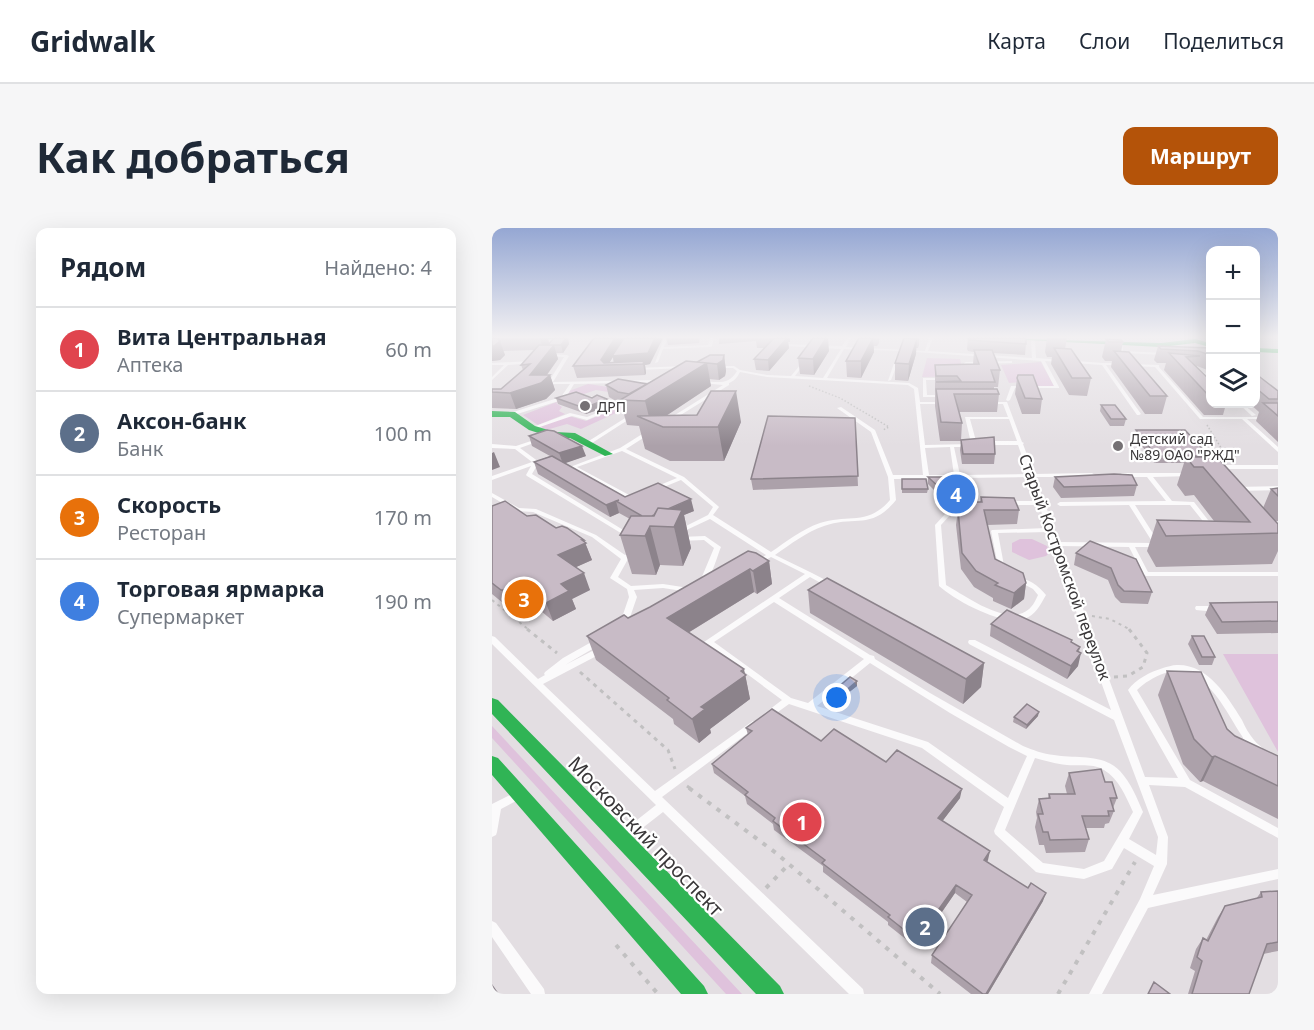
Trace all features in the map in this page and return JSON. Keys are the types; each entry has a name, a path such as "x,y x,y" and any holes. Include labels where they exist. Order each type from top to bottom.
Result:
{"main road":[{"path":"492,414 513,414 532,428 554,435 572,435 608,453"},
{"name":"Московский проспект","path":"492,704 772,994"},
{"path":"492,763 696,994"}],"lane":[{"path":"556,374 550,383 666,381"},
{"path":"666,422 736,379 738,374"},
{"path":"754,374 909,384 916,388 926,477"},
{"path":"825,378 828,374"},
{"path":"889,380 892,374"},
{"path":"970,374 971,378"},
{"path":"1008,400 1013,387 1057,387 1050,374"},
{"path":"1110,374 1139,414"},
{"path":"1163,374 1202,418 1278,418"},
{"path":"600,382 604,376"},
{"path":"947,379 924,379 925,396 956,396"},
{"path":"690,381 727,384"},
{"path":"513,414 563,398 573,383"},
{"path":"565,410 586,419 618,406 604,399 580,396"},
{"path":"918,403 951,403"},
{"path":"974,443 968,418 1011,418 1005,403 983,403"},
{"path":"750,566 825,524 859,521 878,513 893,500 891,477 873,431 839,408"},
{"path":"1246,408 1254,415"},
{"path":"587,444 638,412"},
{"path":"532,428 572,414"},
{"name":"Старый Костромской переулок","path":"1011,418 1034,476 1055,544 1163,837 1161,864"},
{"path":"1241,418 1278,450"},
{"path":"625,447 657,428"},
{"path":"492,446 516,448 554,435"},
{"path":"923,447 952,447 974,443 1021,443"},
{"path":"638,445 625,447 573,467 631,499 639,495"},
{"path":"625,447 682,478 717,507 710,516 674,537 705,538 718,547 704,580 679,596"},
{"path":"952,447 957,476"},
{"path":"516,448 536,462"},
{"path":"492,478 536,462"},
{"path":"536,462 530,475 638,541"},
{"path":"1222,483 1215,474 1225,467 1278,467"},
{"path":"1115,475 1204,474"},
{"path":"891,477 1103,475"},
{"path":"1149,475 1170,503"},
{"path":"648,492 682,478"},
{"path":"1236,499 1232,490 1278,488"},
{"path":"492,495 518,510"},
{"path":"992,503 963,506 949,513 938,525 943,586 999,617 1015,619 1028,617 1038,606 1042,595 1036,587 1002,572 994,531 1050,530"},
{"path":"1002,503 1043,503"},
{"path":"1131,503 1157,545"},
{"path":"1060,504 1192,503 1217,537"},
{"path":"509,514 518,510 534,510 594,536 625,558"},
{"path":"710,516 771,555 834,587"},
{"path":"1055,544 1168,545"},
{"path":"1131,545 1146,574 1278,574"},
{"path":"640,551 625,558 614,578 630,588 663,586 689,590"},
{"path":"810,574 708,642 788,700 925,745 1008,804"},
{"path":"622,629 633,597 630,588"},
{"path":"773,598 951,709 1032,754 1093,761 1113,767 1127,786 1138,812 1108,865 1084,874 1040,868 999,831 1008,804 1032,754"},
{"path":"1199,608 1221,608"},
{"path":"612,634 631,623"},
{"path":"492,639 858,994"},
{"path":"537,682 566,660 603,639"},
{"path":"972,642 1118,718"},
{"path":"537,682 614,643"},
{"path":"810,707 871,658"},
{"path":"1186,783 1132,690 1140,680 1170,667 1187,667 1201,674 1225,702 1251,743 1266,756"},
{"path":"655,797 788,700"},
{"path":"1142,782 1186,783 1278,833"},
{"path":"492,832 494,809 519,794"},
{"path":"622,838 664,805"},
{"path":"1095,994 1144,903 1161,864 1122,841"},
{"path":"1144,903 1278,874"},
{"path":"492,927 539,994"}],"path":[{"path":"492,600 566,660"},
{"path":"1083,615 1105,617 1125,625 1141,638 1147,653 1143,667 1128,676 1105,678"},
{"path":"572,666 668,750 679,779 789,864 940,994"},
{"path":"1058,994 1141,852"},
{"path":"771,883 789,864"}],"shaded area":[{"path":"923,374 963,374 964,376 922,377"},
{"path":"1005,374 1047,374 1054,386 1022,386 1020,382 1009,383"},
{"path":"588,384 657,394 581,429 567,424 546,430 540,426 569,416 586,421 624,405 615,393 596,390 556,403 562,407 559,411 565,414 538,425 523,415 567,398 569,391"},
{"path":"1020,539 1032,539 1047,546 1049,553 1046,556 1029,560 1012,552 1012,543"},
{"path":"1223,654 1278,654 1278,752"},
{"path":"492,726 742,994 726,994 492,738"}],"building":[{"path":"519,374 550,375 541,383 510,393 492,392 492,389 501,389"},
{"path":"664,374 689,374 645,401 620,400"},
{"path":"936,374 992,374 995,382 936,382 961,381 957,376 936,376"},
{"path":"1069,374 1088,374 1091,378 1072,378"},
{"path":"1132,374 1148,374 1167,396 1150,396"},
{"path":"1188,374 1203,374 1206,376 1206,393"},
{"path":"1018,375 1033,375 1042,399 1025,398 1017,378"},
{"path":"1260,377 1278,391 1278,399 1269,399 1260,391"},
{"path":"618,379 647,384 629,394 618,392 606,385"},
{"path":"936,389 997,389 999,394 954,394 962,423 941,422"},
{"path":"711,391 736,391 718,427 663,427 637,416 697,415"},
{"path":"576,392 592,398 597,395 607,399 584,408 556,398"},
{"path":"1263,403 1278,403 1278,416"},
{"path":"1101,405 1115,405 1126,419 1111,419"},
{"path":"768,416 855,418 858,476 751,479"},
{"path":"547,430 554,431 582,446 559,453 529,436"},
{"path":"1136,430 1185,430 1209,456 1156,456"},
{"path":"994,437 995,454 963,454 961,440"},
{"path":"552,456 625,497 658,483 691,499 668,509 658,508 652,516 642,516 616,501 606,505 534,462"},
{"path":"1186,457 1217,457 1278,524 1278,533 1166,536 1157,520 1250,522 1203,467 1194,467"},
{"path":"1132,475 1137,485 1064,487 1055,477"},
{"path":"928,477 964,477 965,487 941,489"},
{"path":"902,479 926,479 928,489 902,489"},
{"path":"1278,488 1278,496 1271,489"},
{"path":"981,497 1014,498 1019,510 984,510 995,559 1023,573 1026,583 1014,593 995,585 998,583 976,571 962,553 958,510 970,510 969,502 982,502"},
{"path":"505,501 527,516 536,515 556,528 562,526 567,528 584,540 582,540 586,543 558,555 584,573 561,584 569,591 546,603 527,588 513,595 508,590 501,590 492,583 492,506"},
{"path":"658,508 682,510 674,527 650,526 645,536 620,535 631,516 654,516"},
{"path":"1090,541 1136,559 1152,592 1124,591 1118,585 1111,568 1076,553"},
{"path":"748,551 769,561 753,571 750,569 667,618 744,669 741,671 746,675 701,707 705,709 692,719 667,700 669,698 587,636 624,615 628,618 650,607"},
{"path":"827,578 984,663 966,679 808,590"},
{"path":"1278,602 1278,621 1222,622 1210,603"},
{"path":"1007,610 1072,640 1071,642 1080,647 1077,651 1081,653 1071,666 991,624"},
{"path":"1192,636 1204,636 1215,657 1202,657"},
{"path":"1167,671 1201,672 1227,729 1235,736 1278,756 1278,786 1215,756 1212,757 1194,739"},
{"path":"850,677 857,681 843,693 836,689"},
{"path":"1027,704 1039,712 1027,725 1014,717"},
{"path":"772,709 821,741 834,729 886,762 897,750 962,789 938,818 990,851 984,860 1028,888 1031,883 1046,893 986,994 932,955 972,895 956,885 917,940 888,917 890,915 822,863 825,860 773,821 775,818 745,795 748,792 712,764 752,731 746,728"},
{"path":"1101,769 1105,782 1112,782 1117,798 1110,798 1114,811 1108,811 1109,816 1082,816 1089,839 1050,840 1048,832 1043,832 1038,814 1043,814 1039,799 1050,798 1049,794 1075,794 1069,773"},
{"path":"1278,891 1278,942 1267,944 1249,994 1192,994 1202,961 1197,957 1203,938 1208,941 1225,906 1262,897 1261,892"},
{"path":"1154,982 1170,994 1148,994"}],"traffic: fast":[{"path":"492,414 512,414 532,428 554,435 572,435 608,454"},
{"path":"492,704 772,994"},
{"path":"492,763 696,994"}],"place":[{"name":"ДРП","path":"585,406"},
{"name":"Детский сад №89 ОАО \"РЖД\"","path":"1118,446"},
{"name":"Торговая ярмарка","path":"956,494"},
{"name":"Скорость","path":"524,599"},
{"name":"Вита Центральная","path":"802,822"},
{"name":"Аксон-банк","path":"925,927"}]}
